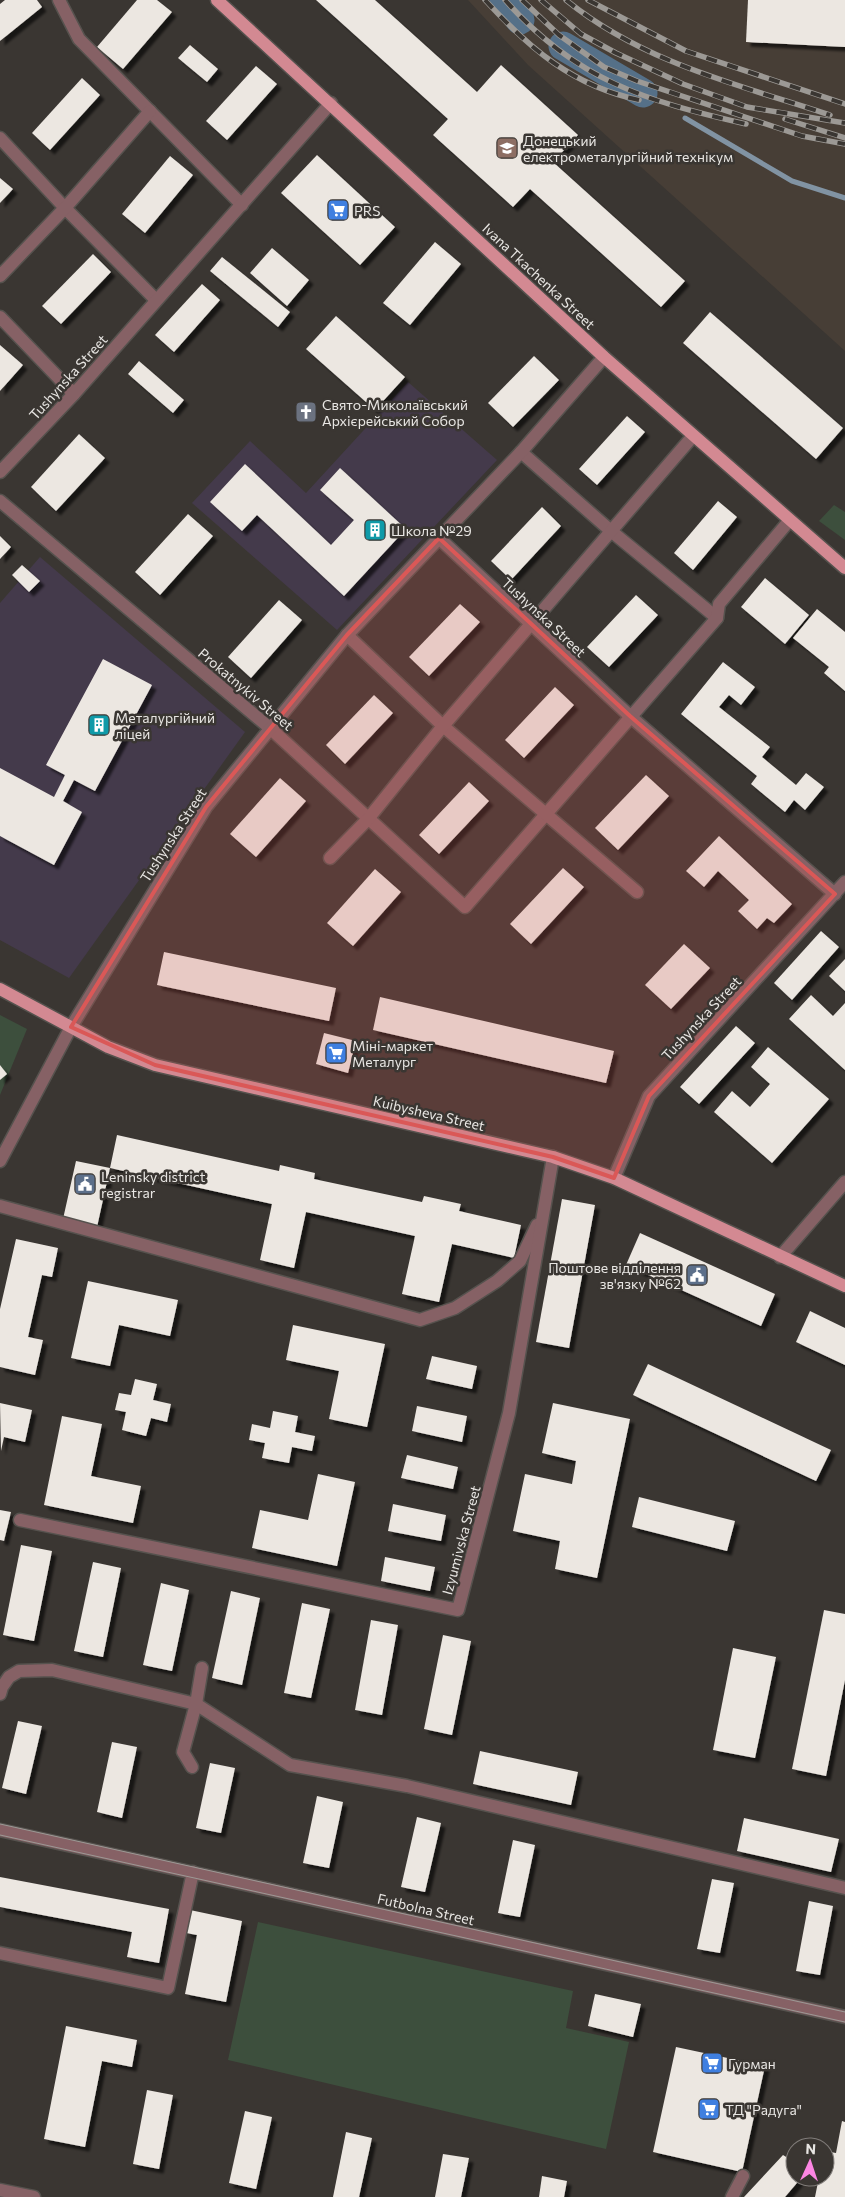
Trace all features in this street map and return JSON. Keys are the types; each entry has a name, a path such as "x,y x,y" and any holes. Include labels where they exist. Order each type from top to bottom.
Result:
{"main road":[{"name":"Ivana Tkachenka Street","path":"217,0 331,103 604,357 789,521 845,568"},
{"name":"Kuibysheva Street","path":"0,989 108,1047 155,1065 553,1157 614,1178 845,1286"}],"street":[{"path":"59,0 78,39 242,204"},
{"name":"Tushynska Street","path":"0,472 74,394 331,103"},
{"path":"0,276 65,208 150,111"},
{"path":"0,138 65,208 156,300"},
{"path":"0,317 74,394"},
{"name":"Tushynska Street","path":"0,1161 71,1027 206,807 347,635 521,452 604,357"},
{"path":"330,858 368,819 442,726 693,436"},
{"path":"521,452 611,531 717,618"},
{"name":"Prokatnykiv Street","path":"0,502 271,729 465,907 545,814"},
{"path":"545,814 717,618 719,604 789,521"},
{"name":"Tushynska Street","path":"439,538 530,625 630,716 835,894"},
{"path":"347,635 442,726 636,892"},
{"name":"Tushynska Street","path":"614,1178 649,1096 845,882"},
{"name":"Izyumivska Street","path":"20,1520 458,1610 509,1413 553,1157"},
{"path":"780,1257 845,1182"},
{"path":"0,1206 420,1320 455,1308 497,1281 520,1261 544,1207"},
{"path":"192,1767 183,1752 196,1704 202,1668"},
{"path":"0,1694 9,1676 19,1671 52,1670 196,1704 290,1765 407,1786 845,1888"},
{"name":"Futbolna Street","path":"0,1830 845,2017"},
{"path":"0,1953 168,1988 193,1872"},
{"path":"732,2197 744,2176"},
{"path":"0,2190 34,2197"}],"highlighted area":[{"path":"439,538 630,716 835,894 649,1096 614,1178 553,1157 155,1065 71,1027 206,807 347,635"}],"shaded area":[{"path":"468,0 845,0 845,351 528,65"},
{"path":"408,382 497,460 337,630 192,503 250,441 306,493"},
{"path":"40,557 245,732 69,978 0,940 0,603"}],"green space":[{"path":"834,505 845,512 845,540 819,521"},
{"path":"0,1015 27,1029 0,1095"},
{"path":"258,1922 573,1991 566,2028 629,2042 606,2149 228,2060"}],"building":[{"path":"5,0 37,0 42,7 0,41 0,4"},
{"path":"137,0 157,0 172,12 123,69 97,47"},
{"name":"Донецький електрометалургійний технікум","path":"316,0 375,0 477,92 501,65 578,135 553,162 685,281 661,307 530,189 513,207 433,135 448,119"},
{"path":"748,0 845,0 845,47 746,42"},
{"path":"190,45 218,69 207,82 178,58"},
{"path":"256,66 277,84 227,140 206,121"},
{"path":"82,78 100,95 50,150 32,133"},
{"name":"PRS","path":"317,155 395,227 360,265 281,193"},
{"path":"170,156 193,175 145,233 122,214"},
{"path":"0,178 13,189 0,203"},
{"path":"435,242 461,264 410,325 383,303"},
{"path":"272,248 309,280 287,306 250,273"},
{"path":"93,254 111,272 61,324 42,306"},
{"path":"222,257 290,312 278,327 210,271"},
{"path":"202,284 220,300 174,352 155,335"},
{"path":"710,312 843,428 816,459 683,343"},
{"path":"336,316 405,377 375,410 306,349"},
{"path":"0,345 23,365 0,391"},
{"path":"534,356 559,380 513,427 488,403"},
{"path":"139,361 184,400 173,413 128,374"},
{"path":"627,416 645,432 597,485 579,469"},
{"path":"79,434 105,458 56,511 31,487"},
{"name":"Школа №29","path":"245,464 331,545 354,520 320,490 340,468 406,529 344,596 257,515 242,531 210,502"},
{"path":"718,501 737,517 693,570 674,553"},
{"path":"542,507 561,526 511,580 491,561"},
{"path":"188,514 213,536 160,595 135,572"},
{"path":"0,536 11,547 0,559"},
{"path":"22,565 40,581 29,592 12,575"},
{"path":"765,578 809,615 785,644 741,607"},
{"path":"636,595 658,615 609,667 587,647"},
{"path":"279,600 302,620 251,678 228,657"},
{"path":"460,604 480,622 429,676 409,657"},
{"path":"817,609 845,632 845,691 824,673 829,667 793,638"},
{"name":"Металургійний ліцей","path":"103,659 152,685 95,791 74,780 63,801 82,812 54,865 0,836 0,768 54,797 65,775 46,765"},
{"path":"723,662 755,687 741,705 729,695 719,707 770,747 762,757 796,785 806,773 824,787 805,810 794,800 785,812 751,784 757,776 681,714"},
{"path":"555,687 574,705 524,758 505,740"},
{"path":"374,695 393,713 345,764 326,745"},
{"path":"646,775 669,796 618,850 595,828"},
{"path":"280,778 306,801 256,857 230,834"},
{"path":"469,782 489,801 439,854 419,835"},
{"path":"719,836 792,904 774,923 767,918 757,929 738,911 749,900 718,871 704,887 686,871"},
{"path":"563,868 584,887 531,944 510,924"},
{"path":"375,869 401,892 353,946 327,923"},
{"path":"821,931 839,947 792,1000 774,983"},
{"path":"684,944 710,968 671,1009 645,985"},
{"path":"164,952 336,988 329,1021 157,985"},
{"path":"845,959 845,991 829,976"},
{"path":"811,995 833,1016 845,1003 845,1070 789,1019"},
{"path":"380,997 614,1051 606,1083 373,1030"},
{"path":"736,1026 755,1043 699,1104 680,1087"},
{"name":"Міні-маркет Металург","path":"324,1033 356,1041 348,1073 316,1064"},
{"path":"768,1047 829,1099 772,1163 714,1112 732,1091 750,1107 770,1084 751,1067"},
{"path":"0,1065 7,1074 0,1080"},
{"path":"117,1135 279,1171 280,1165 315,1173 314,1179 422,1202 424,1196 461,1204 459,1211 521,1225 514,1258 452,1244 439,1302 402,1294 415,1236 306,1212 294,1268 260,1260 272,1204 110,1168"},
{"path":"76,1161 110,1168 97,1227 63,1219"},
{"path":"562,1199 595,1205 569,1348 536,1342"},
{"path":"640,1233 775,1294 761,1326 626,1265"},
{"path":"16,1239 58,1248 52,1277 42,1275 28,1337 43,1340 35,1375 0,1367 0,1309"},
{"path":"88,1281 178,1300 170,1336 119,1325 110,1366 71,1358"},
{"path":"810,1311 845,1328 845,1365 796,1342"},
{"path":"293,1325 385,1344 367,1427 329,1419 339,1371 286,1360"},
{"path":"432,1356 477,1366 472,1389 426,1379"},
{"path":"648,1364 831,1450 816,1481 633,1395"},
{"path":"135,1379 157,1384 153,1400 171,1404 167,1422 151,1418 146,1436 122,1430 126,1412 115,1410 119,1393 131,1395"},
{"path":"0,1403 32,1410 25,1442 4,1437 1,1451"},
{"path":"553,1403 630,1419 597,1578 555,1569 560,1541 513,1531 525,1474 572,1484 576,1461 542,1453"},
{"path":"417,1406 467,1416 462,1442 412,1431"},
{"path":"273,1411 298,1416 295,1432 315,1436 312,1451 292,1447 289,1463 262,1458 265,1443 249,1440 252,1424 270,1428"},
{"path":"62,1416 102,1424 91,1476 141,1486 133,1523 44,1505"},
{"path":"407,1455 458,1467 453,1489 401,1478"},
{"path":"318,1474 355,1482 337,1566 252,1548 260,1510 308,1520"},
{"path":"639,1497 735,1521 727,1551 632,1527"},
{"path":"393,1504 446,1515 441,1541 388,1531"},
{"path":"0,1510 11,1512 4,1541 0,1540"},
{"path":"21,1545 52,1551 34,1641 3,1635"},
{"path":"385,1557 435,1567 430,1591 381,1581"},
{"path":"93,1562 121,1568 103,1657 74,1651"},
{"path":"161,1583 189,1590 172,1671 143,1665"},
{"path":"231,1591 260,1598 242,1685 212,1678"},
{"path":"302,1603 330,1609 311,1698 284,1693"},
{"path":"824,1610 845,1614 845,1680 826,1776 792,1769"},
{"path":"371,1620 398,1625 382,1715 355,1710"},
{"path":"443,1635 471,1641 452,1735 424,1729"},
{"path":"733,1648 776,1657 755,1758 713,1750"},
{"path":"18,1721 42,1726 26,1794 2,1788"},
{"path":"112,1742 137,1747 122,1818 97,1812"},
{"path":"480,1751 578,1772 571,1805 473,1784"},
{"path":"210,1763 235,1768 221,1833 196,1828"},
{"path":"317,1796 343,1802 329,1868 303,1863"},
{"path":"417,1817 441,1823 425,1892 401,1887"},
{"path":"744,1818 839,1839 831,1872 737,1851"},
{"path":"513,1840 535,1845 520,1917 498,1913"},
{"path":"0,1877 169,1909 159,1963 127,1957 132,1932 0,1907"},
{"path":"712,1879 734,1883 720,1953 697,1949"},
{"path":"809,1901 833,1906 820,1975 796,1971"},
{"path":"190,1910 242,1921 226,2002 185,1994 197,1935 186,1933"},
{"path":"595,1994 641,2004 633,2037 588,2026"},
{"path":"66,2026 137,2040 132,2067 102,2061 85,2147 44,2139"},
{"name":"ТД \"Радуга\"","path":"676,2047 765,2066 742,2172 653,2152"},
{"path":"147,2090 173,2095 159,2169 133,2164"},
{"path":"245,2111 272,2117 256,2189 229,2183"},
{"path":"842,2121 845,2122 845,2197 815,2197 817,2187 835,2187 836,2153"},
{"path":"346,2132 372,2138 359,2197 333,2197"},
{"path":"443,2154 469,2158 461,2197 435,2197"},
{"path":"783,2155 785,2156 785,2187 794,2187 785,2197 744,2197"},
{"path":"542,2176 567,2181 564,2197 539,2197"}],"waterway":[{"path":"504,0 520,20"},
{"path":"563,46 643,93"},
{"path":"685,118 792,181 845,198"}],"tram line":[{"path":"0,1824 845,2012"},
{"path":"0,1835 845,2022"}],"railway":[{"path":"485,0 519,34 554,63 593,85 615,94 639,100"},
{"path":"505,0 558,50 614,83 644,96 676,106 746,124"},
{"path":"522,0 559,35 604,67 637,81 802,136 845,144"},
{"path":"541,0 581,34 616,53 683,84 747,107 845,123"},
{"path":"566,0 596,22 659,56 726,82 830,115"},
{"path":"588,0 686,51 845,104"},
{"path":"785,119 845,138"}],"place":[{"name":"Донецький електрометалургійний технікум","path":"507,148"},
{"name":"PRS","path":"338,210"},
{"name":"Свято-Миколаївський Архієрейський Собор","path":"306,412"},
{"name":"Школа №29","path":"375,530"},
{"name":"Металургійний ліцей","path":"99,725"},
{"name":"Міні-маркет Металург","path":"336,1053"},
{"name":"Leninsky district registrar","path":"85,1184"},
{"name":"Поштове відділення зв'язку №62","path":"697,1275"},
{"name":"Гурман","path":"712,2063"},
{"name":"ТД \"Радуга\"","path":"709,2109"}]}
